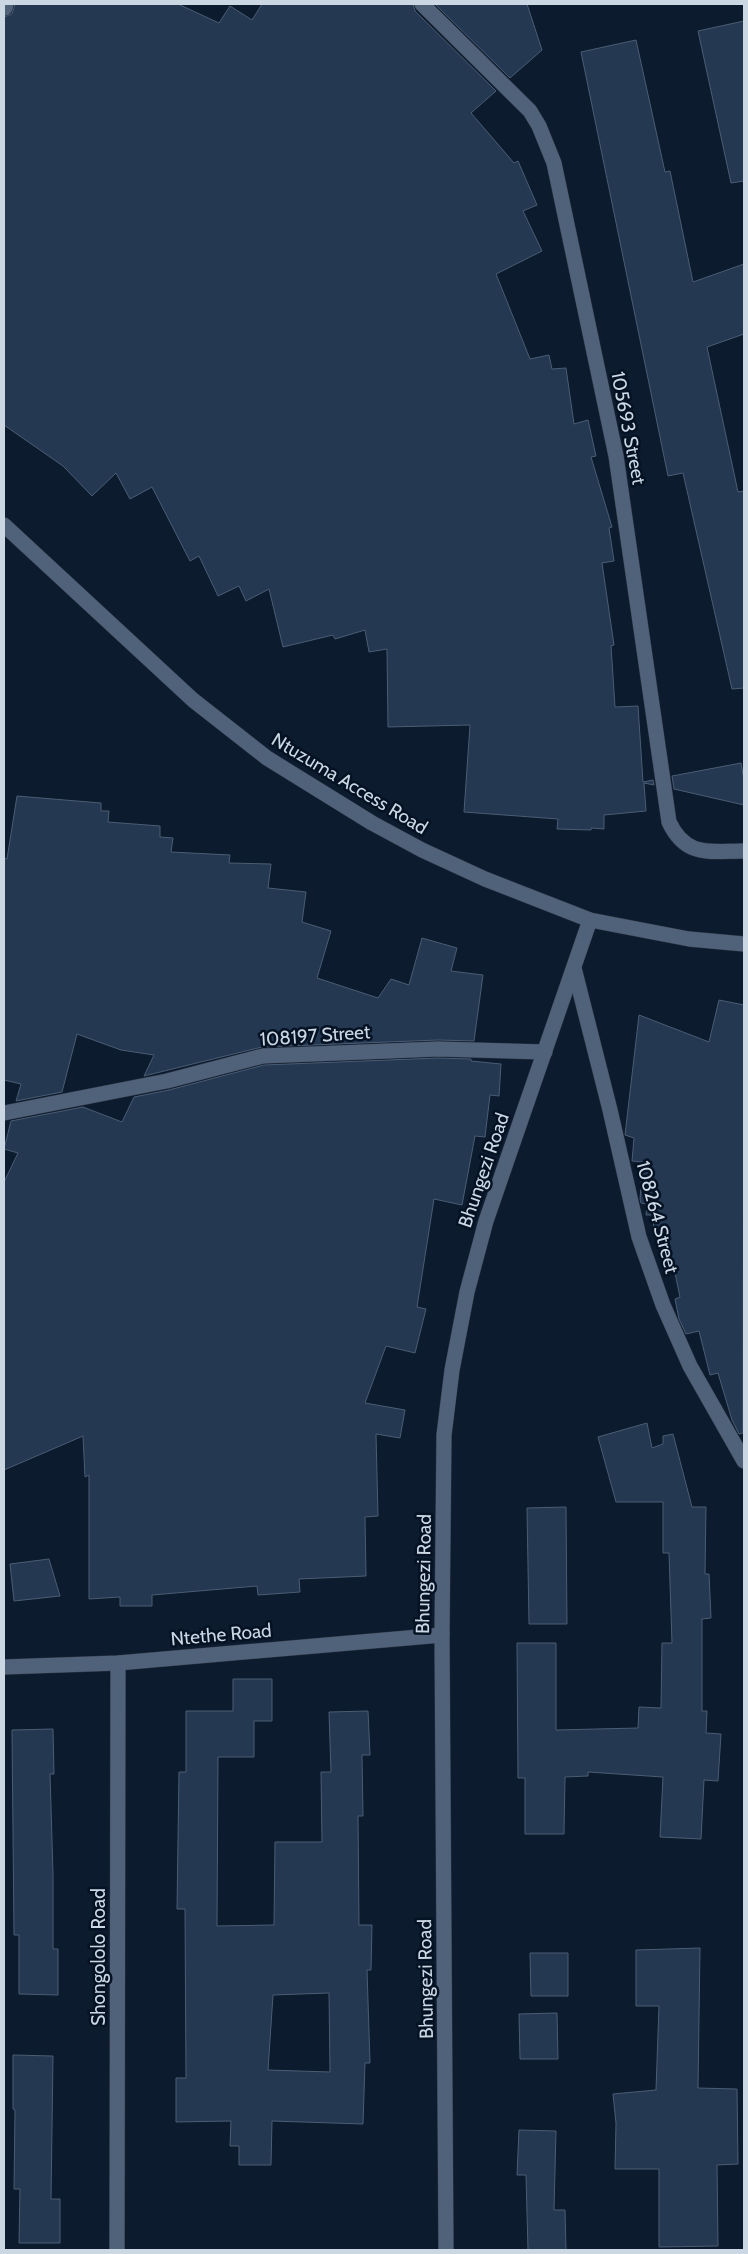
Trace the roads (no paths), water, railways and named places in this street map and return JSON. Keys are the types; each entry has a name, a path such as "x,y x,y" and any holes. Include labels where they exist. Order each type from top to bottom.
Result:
{"street":[{"name":"105693 Street","path":"422,4 530,111 547,144 554,163 616,456 668,822 679,839 692,848 710,851 744,851"},
{"name":"Ntuzuma Access Road","path":"4,525 194,700 268,758 372,823 422,850 485,879 590,920 689,939 744,944"},
{"name":"Bhungezi Road","path":"446,2250 442,1635 444,1434 452,1370 467,1292 486,1221 590,920"},
{"name":"108264 Street","path":"574,968 610,1110 639,1237 663,1304 690,1366 744,1461"},
{"name":"108197 Street","path":"4,1113 167,1081 263,1056 438,1049 545,1052"},
{"name":"Ntethe Road","path":"4,1667 118,1663 442,1635"},
{"name":"Shongololo Road","path":"117,2250 118,1663"}]}
